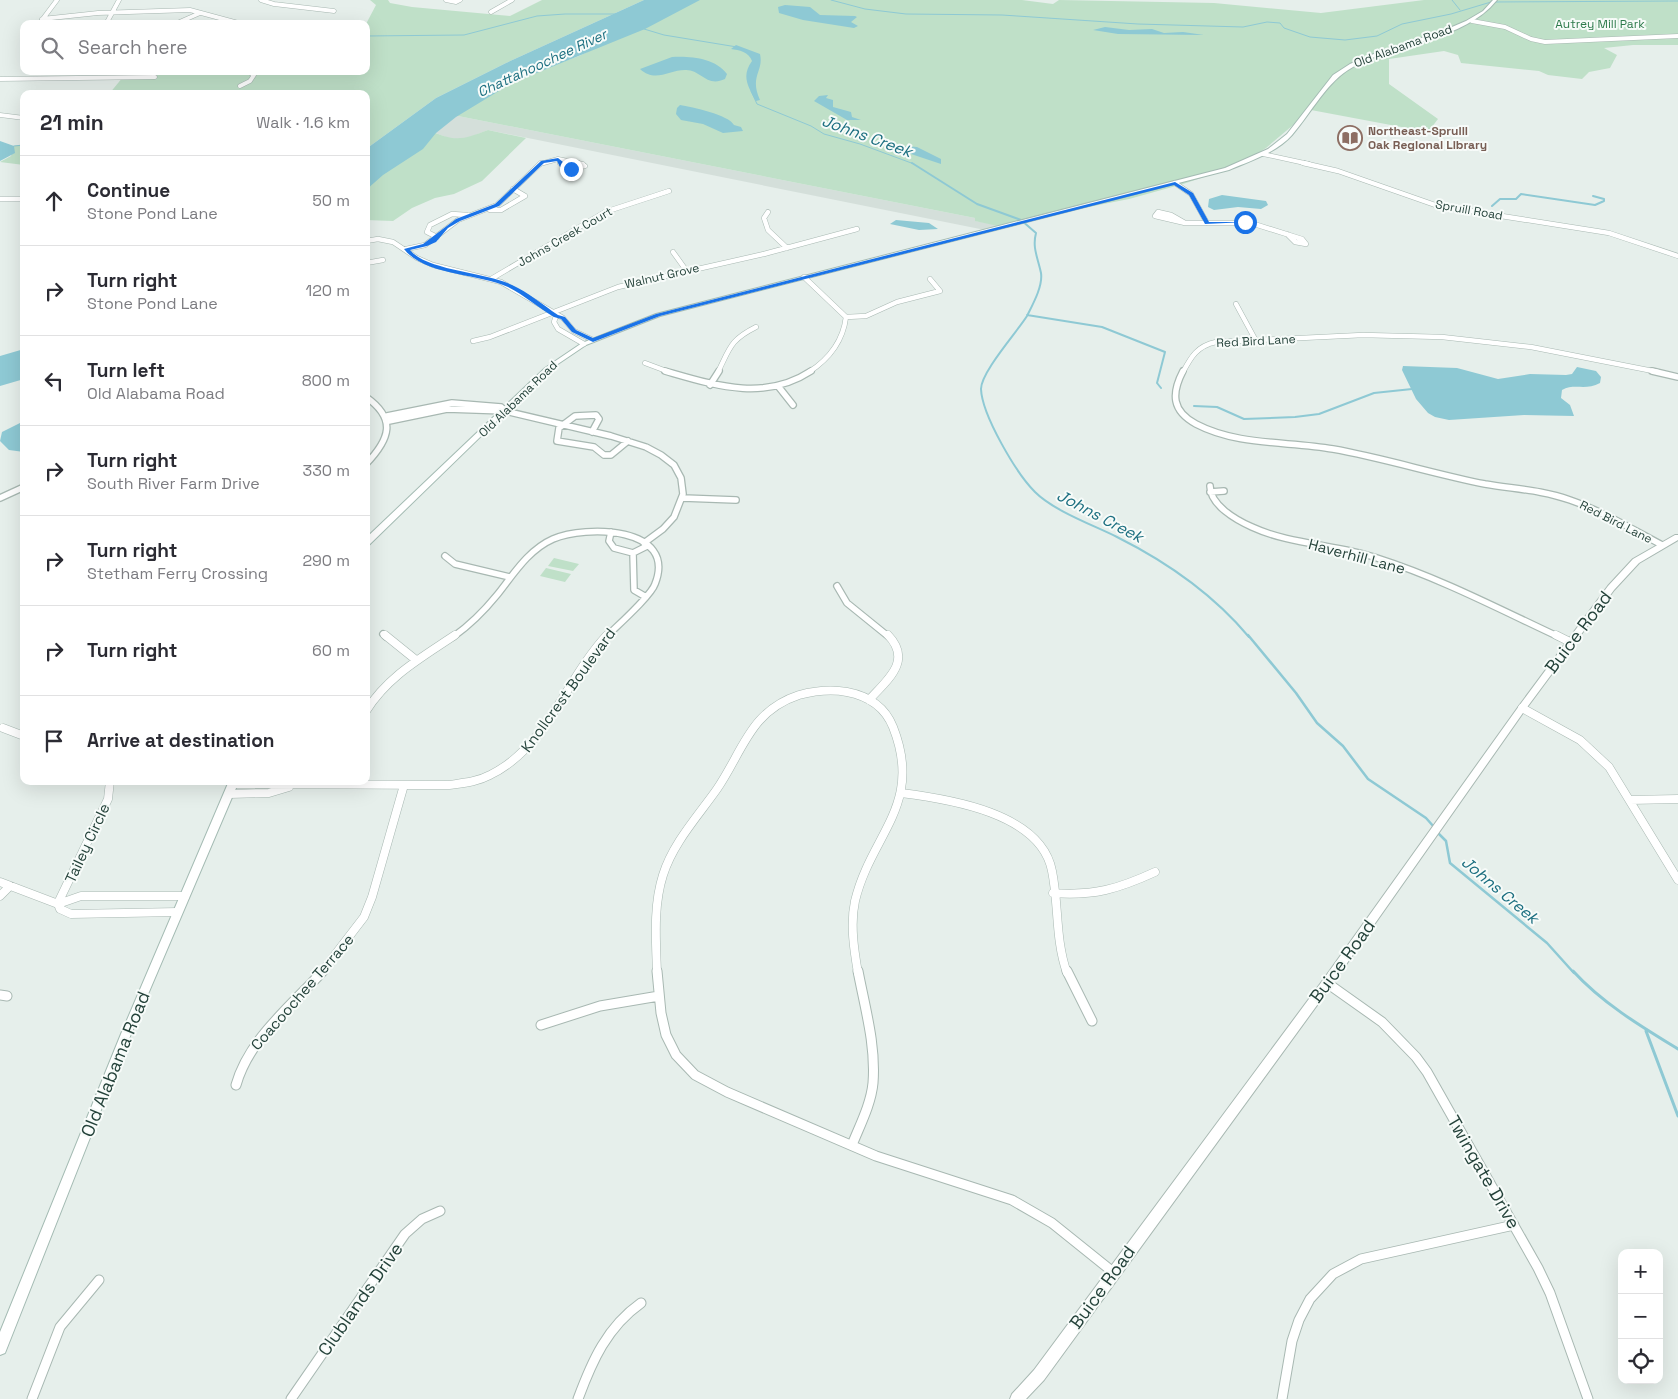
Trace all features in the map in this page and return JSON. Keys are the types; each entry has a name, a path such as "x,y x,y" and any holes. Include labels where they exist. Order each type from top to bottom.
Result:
{"main road":[{"name":"Old Alabama Road","path":"370,539 505,412 547,369 584,344 658,315 1008,227 1227,169 1263,154 1289,135 1335,76 1343,69 1364,57 1472,21 1488,10 1494,0"},
{"name":"Buice Road","path":"1426,844 1570,642 1621,576 1636,561 1678,537"},
{"name":"Old Alabama Road","path":"0,1348 178,912 232,786"},
{"name":"Buice Road","path":"1018,1399 1038,1375 1327,983"}],"street":[{"path":"42,19 56,0"},
{"path":"109,20 119,0"},
{"path":"261,0 274,4 334,11"},
{"path":"446,0 456,2 460,0"},
{"path":"490,12 512,0"},
{"path":"42,19 175,10 202,12 222,20"},
{"path":"184,20 202,12"},
{"path":"1472,21 1505,27 1531,39 1545,42 1678,36"},
{"path":"240,86 250,81 254,75"},
{"path":"0,79 155,77"},
{"path":"11,116 20,113"},
{"path":"0,114 20,117"},
{"name":"Spruill Road","path":"1263,154 1338,171 1438,206 1609,233 1678,256"},
{"path":"406,249 425,245 452,223 497,205 542,162 558,159 585,166 579,170 571,169 562,166 558,159"},
{"path":"1175,183 1191,194 1207,223"},
{"path":"482,210 501,210 525,196 513,189"},
{"name":"Johns Creek Court","path":"491,279 605,212 669,191"},
{"path":"0,199 20,199"},
{"path":"768,212 764,218 768,230 787,248"},
{"path":"1185,222 1175,215 1167,213 1158,212 1155,216 1185,222 1253,223 1287,234"},
{"path":"437,237 427,232 430,225 452,214 470,215"},
{"name":"Walnut Grove","path":"473,341 618,286 787,248 857,229"},
{"path":"370,241 390,241 406,249 413,257 427,263 491,279 516,289 556,316 563,318 574,331 593,340"},
{"path":"673,252 686,270"},
{"path":"370,262 383,260"},
{"path":"645,363 654,368 710,385 742,390 778,386 799,379 823,363 844,333 846,317 828,297 804,278"},
{"path":"846,317 866,316 897,302 940,291 930,279"},
{"path":"1236,304 1255,339"},
{"path":"556,316 554,322 558,329 584,344"},
{"path":"710,385 721,370 729,344 738,335 756,328"},
{"name":"Red Bird Lane","path":"1662,545 1581,504 1556,495 1486,484 1331,449 1212,431 1181,413 1174,399 1176,385 1193,352 1216,342 1255,339 1392,336 1466,338 1542,350 1678,377"},
{"path":"778,386 793,405"},
{"path":"370,401 388,419 387,436 377,455 370,461"},
{"path":"388,419 446,409 479,407 494,414 505,412 628,441 650,449 673,464 683,484 683,498 678,511 670,522 633,553"},
{"path":"592,432 599,419 596,415 578,414 561,425 555,435 557,442 594,448 604,455 611,455 628,441"},
{"path":"0,498 20,489"},
{"name":"Haverhill Lane","path":"1224,491 1210,489 1222,508 1256,529 1278,536 1353,551 1395,564 1570,642"},
{"path":"683,498 736,500"},
{"path":"370,704 388,681 471,623 534,550 545,543 576,532 611,532 632,537 645,544"},
{"path":"611,532 608,541 614,548 633,553"},
{"name":"Knollcrest Boulevard","path":"370,785 448,785 478,780 502,769 525,751 601,642 655,586 658,563 645,544"},
{"path":"633,553 634,590 646,597"},
{"path":"445,556 455,564 510,577"},
{"path":"838,586 841,597 849,608 891,636 899,647 900,660 896,669 885,685 869,700"},
{"path":"383,634 416,660"},
{"path":"852,1145 869,1103 874,1070 854,944 855,904 862,876 896,810 901,794 901,766 892,727 882,709 869,700 842,691 812,692 779,703 756,722 726,774 672,855 662,874 656,899 659,996 662,1022 667,1040 679,1060 692,1072 715,1086 852,1145 913,1170 977,1187 1014,1201 1057,1227 1113,1272"},
{"path":"1522,708 1564,729 1589,746 1609,767 1678,880"},
{"path":"3,728 20,734"},
{"name":"Tailey Circle","path":"58,904 108,799 110,785"},
{"name":"Knollcrest Boulevard","path":"232,786 269,793 292,786 318,785"},
{"name":"Coacoochee Terrace","path":"236,1085 241,1068 251,1050 333,960 364,918 372,897 404,786"},
{"path":"901,794 953,801 1009,821 1024,828 1038,840 1047,855 1062,960 1072,985 1092,1021"},
{"path":"1630,800 1678,799"},
{"name":"Buice Road","path":"1327,983 1426,844"},
{"path":"1053,893 1083,896 1105,893 1122,888 1155,872"},
{"path":"0,882 58,904 81,896 185,896"},
{"path":"0,896 10,886"},
{"path":"58,904 60,909 70,914 178,912"},
{"name":"Twingate Drive","path":"1327,983 1380,1018 1412,1051 1427,1072 1514,1225 1550,1293 1588,1399"},
{"path":"541,1026 600,1006 659,996"},
{"name":"Clublands Drive","path":"291,1399 405,1234 422,1219 440,1211"},
{"path":"1282,1399 1299,1320 1310,1299 1333,1274 1360,1260 1514,1225"},
{"path":"32,1399 60,1328 99,1280"},
{"path":"578,1399 591,1364 615,1323 627,1311 641,1303"}],"shaded area":[{"path":"453,115 975,218 976,221 1008,227 990,231 488,130 463,140 448,138 431,131"}],"green space":[{"path":"370,0 388,0 390,3 412,7 510,16 542,0 644,0 506,63 436,98 370,146 370,90 112,90 125,75 370,75 370,20 368,20 376,5"},
{"name":"Autrey Mill Park","path":"696,0 1022,0 1053,4 1059,0 1214,3 1321,13 1424,0 1678,0 1678,45 1633,45 1604,48 1617,55 1610,68 1589,72 1582,79 1548,75 1539,71 1461,63 1458,55 1444,51 1389,59 1389,84 1438,119 1428,132 1311,110 1266,148 1237,166 1129,199 1053,214 1007,228 975,221 975,218 453,115 516,79 579,56"},
{"path":"488,130 526,138 482,181 454,194 435,198 412,208 393,221 370,220 370,180 433,132 455,138 473,136"},
{"path":"20,145 20,164 0,162 11,156 14,146"},
{"path":"554,558 579,564 573,571 548,566"},
{"path":"546,568 571,574 565,582 540,576"}],"water":[{"name":"Chattahoochee River","path":"644,0 700,0 645,29 512,83 456,117 436,133 423,149 383,175 370,186 370,146 436,98 506,63"},
{"path":"785,5 810,7 820,15 855,16 857,17 851,22 858,26 854,28 803,20 779,13 778,7"},
{"path":"1105,27 1129,30 1152,29 1164,33 1183,32 1204,35 1118,34 1093,30"},
{"path":"736,45 760,54 761,60 756,85 760,100 756,101 750,91 746,77 752,61 751,58 740,51 731,49"},
{"path":"672,57 687,57 709,61 716,64 727,74 725,79 713,81 691,70 651,75 640,69"},
{"path":"828,95 826,98 833,100 833,107 851,112 852,117 861,120 847,120 814,101 819,96"},
{"path":"680,105 718,115 741,127 743,131 723,133 703,124 681,120 676,114 677,108"},
{"path":"0,141 14,146 15,153 0,161"},
{"path":"906,146 917,147 941,159 941,164 902,151 902,148"},
{"path":"1222,195 1266,201 1268,205 1261,209 1238,207 1214,210 1208,207 1209,199"},
{"path":"896,220 929,223 938,229 919,230 890,224"},
{"path":"20,350 20,380 0,386 0,356"},
{"path":"1403,366 1457,368 1498,379 1530,374 1566,375 1572,374 1577,367 1596,371 1601,377 1600,383 1595,385 1571,387 1562,390 1561,398 1570,405 1574,416 1524,415 1449,420 1435,417 1428,413 1416,399 1402,370"},
{"path":"20,423 20,451 9,450 0,441 2,432"}],"waterway":[{"path":"831,0 865,9 906,14 1002,15 1138,24 1243,27 1267,22 1280,23 1284,28 1310,37 1345,40 1377,36 1402,24 1451,14 1491,2 1678,1"},
{"path":"1452,0 1460,10"},
{"path":"370,36 464,35 537,16 616,14"},
{"name":"Johns Creek","path":"644,29 664,35 737,47"},
{"name":"Johns Creek","path":"751,91 757,104 811,126 824,134 860,144 913,164"},
{"path":"14,146 20,145"},
{"name":"Johns Creek","path":"913,164 977,204 1021,220 1036,233 1035,248 1041,278 1035,301 1027,315"},
{"path":"1492,206 1500,199 1516,199 1521,194 1595,205 1604,201 1604,199 1593,196"},
{"path":"1027,315 1102,327 1165,352 1157,383 1161,388"},
{"name":"Johns Creek","path":"1027,315 1000,352 987,373 981,389 987,413 1001,443 1019,472 1035,492 1052,505 1136,547 1188,580 1235,621 1249,637"},
{"path":"1194,406 1217,407 1244,419 1295,417 1319,414 1374,393 1412,389"},
{"name":"Johns Creek","path":"1248,635 1296,693 1317,723 1343,746 1368,779 1426,818 1434,827"},
{"name":"Johns Creek","path":"1437,832 1446,841 1450,863 1547,943 1574,973"},
{"name":"Johns Creek","path":"1573,971 1609,1004 1678,1049"},
{"path":"1646,1031 1678,1116"}],"place":[{"name":"Northeast-Spruill Oak Regional Library","path":"1350,138"}],"route":[{"path":"571,169 562,166 558,159 542,162 497,205 463,217 446,227 437,238 425,245 406,249 413,257 427,263 491,279 510,286 556,316 563,318 574,331 593,340 658,315 1175,183 1188,190 1207,223 1245,222"}]}
